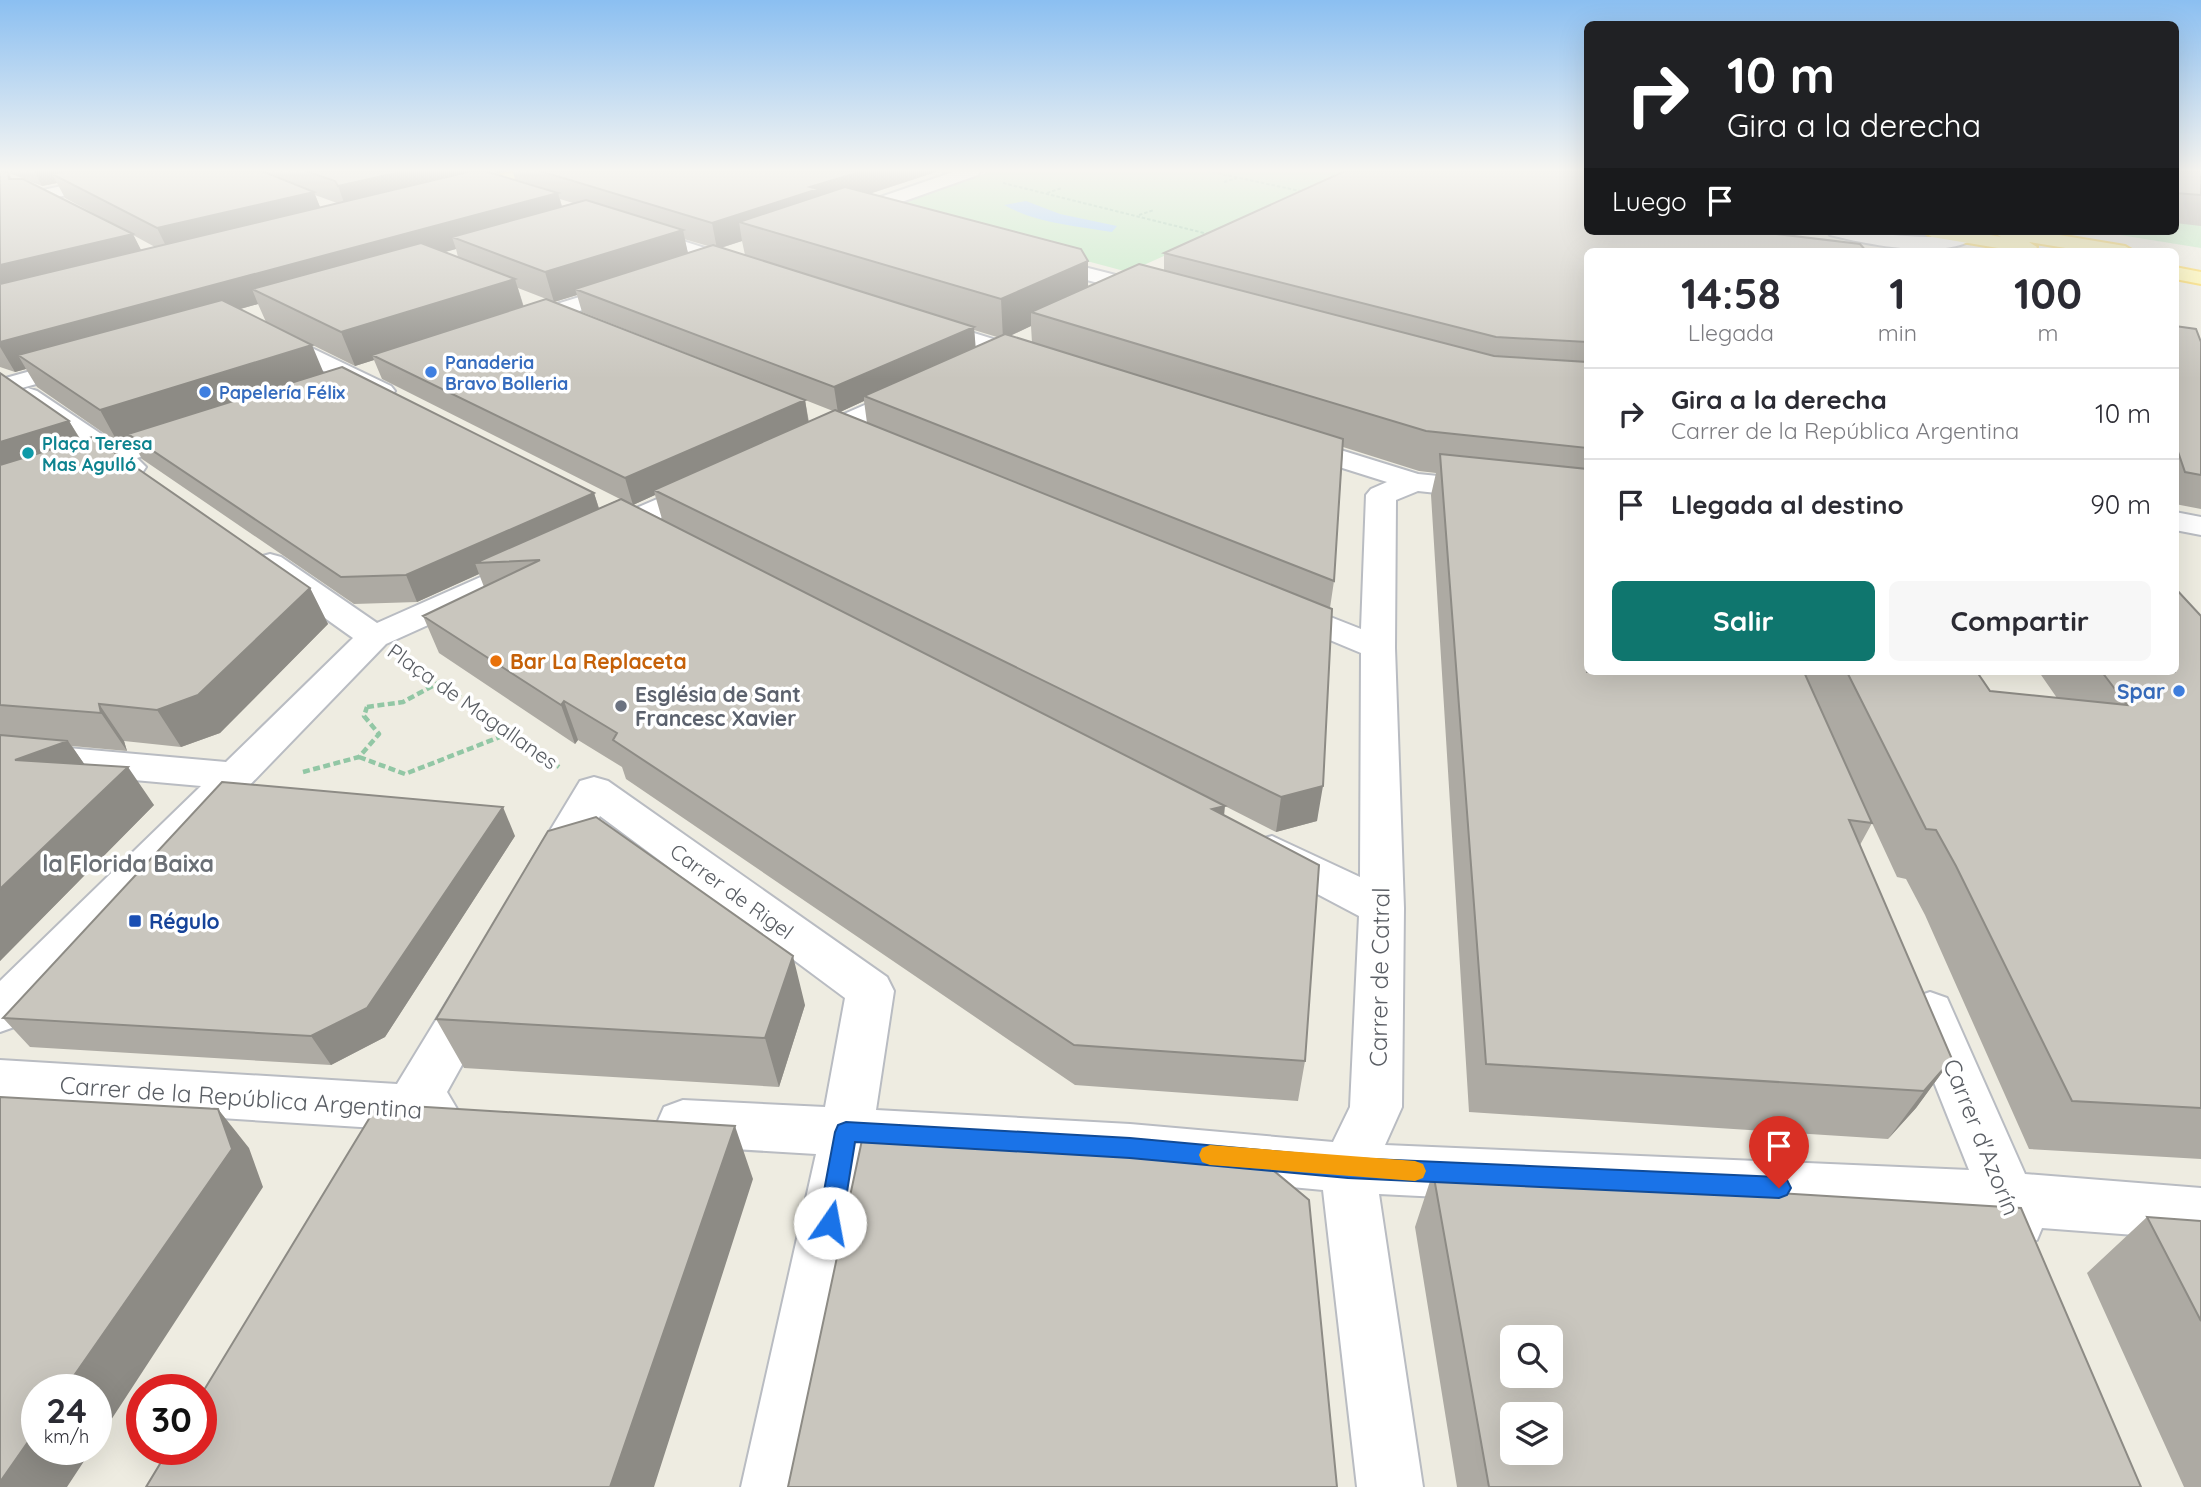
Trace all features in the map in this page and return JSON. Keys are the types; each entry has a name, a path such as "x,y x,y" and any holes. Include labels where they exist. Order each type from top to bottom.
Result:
{"main road":[{"path":"1999,240 2035,248"},
{"path":"2056,240 2101,248"},
{"path":"2179,261 2201,265"},
{"path":"2179,274 2201,278"}],"street":[{"path":"664,240 771,275"},
{"path":"1898,240 1948,240"},
{"path":"1884,248 1908,242"},
{"path":"680,271 756,246"},
{"path":"1016,255 1149,282 1177,298"},
{"path":"498,330 654,279"},
{"path":"1100,304 1149,282"},
{"path":"515,298 588,328"},
{"path":"901,316 1058,367"},
{"path":"238,319 414,408"},
{"path":"969,366 1041,333"},
{"path":"5,380 104,357"},
{"path":"5,380 150,480"},
{"path":"778,453 934,382"},
{"path":"801,411 877,442"},
{"path":"0,494 208,425"},
{"path":"1269,435 1415,482 1584,500"},
{"path":"251,550 374,637 730,476"},
{"name":"Carrer de Catral","path":"1348,1168 1376,1107 1382,908 1378,648 1381,495 1415,482"},
{"path":"597,501 670,539"},
{"path":"2179,522 2201,526"},
{"path":"1262,600 1378,648"},
{"name":"Plaça de Magallanes","path":"0,1012 374,637"},
{"path":"0,755 236,776"},
{"path":"525,911 594,791"},
{"name":"Carrer de Rigel","path":"594,791 870,992 846,1132"},
{"path":"1247,838 1382,908"},
{"path":"379,1163 497,959"},
{"name":"Carrer d'Azorín","path":"1911,967 2034,1263"},
{"name":"Carrer de la República Argentina","path":"0,1082 480,1111"},
{"path":"642,1121 1130,1148 1348,1168 2008,1200 2201,1214"},
{"path":"774,1487 836,1197 846,1132"},
{"path":"1348,1168 1390,1487"}],"path":[{"name":"Plaça de Magallanes","path":"374,637 594,791"},
{"path":"359,757 405,774 510,733"}],"green space":[{"path":"1009,240 1199,240 1128,272"},
{"path":"2154,240 2201,240 2201,248"}],"building":[{"path":"0,240 106,240 0,265"},
{"path":"182,240 381,240 0,342 0,284"},
{"path":"461,240 649,240 545,272"},
{"path":"802,240 1048,240 1081,249 1088,261 1001,299"},
{"path":"1192,240 1830,240 1860,244 1864,248 1584,248 1584,342 1496,337 1164,253"},
{"path":"421,243 515,279 341,332 252,289"},
{"path":"713,245 974,327 834,387 575,289"},
{"path":"1139,264 1494,356 1584,362 1584,448 1426,431 1031,312"},
{"path":"546,299 805,400 625,478 372,355"},
{"path":"222,300 312,345 100,410 18,355"},
{"path":"2179,327 2196,329 2201,342 2201,475 2185,472 2179,455"},
{"path":"1005,334 1343,439 1334,581 864,396"},
{"path":"342,367 594,493 406,575 341,577 128,434"},
{"path":"0,373 69,421 0,442"},
{"path":"835,410 1332,609 1323,786 1281,797 654,490"},
{"path":"92,437 310,588 198,695 157,710 99,704 101,713 0,705 0,465"},
{"path":"1440,454 1584,469 1584,675 1805,675 1872,823 1849,820 1952,1059 1924,1091 1486,1064"},
{"path":"621,499 1225,806 1212,809 1319,865 1305,1061 1074,1045 613,740 617,733 564,701 561,705 423,616 540,560 475,563"},
{"path":"2179,592 2201,616 2201,1108 2072,1101 1956,866 1936,830 1926,829 1849,675 1979,675 1990,691 2127,705 2104,675 2179,675"},
{"path":"0,735 68,741 15,760 128,767 0,889"},
{"path":"222,782 503,807 367,1008 311,1036 3,1018"},
{"path":"596,817 793,956 765,1038 436,1019 548,831"},
{"path":"0,1097 218,1109 232,1149 75,1374 21,1374 21,1452 0,1482"},
{"path":"378,1104 735,1126 610,1487 146,1487 159,1465 217,1465 217,1374 214,1374"},
{"path":"862,1140 1268,1166 1309,1200 1337,1487 788,1487"},
{"path":"1433,1172 2021,1208 2141,1487 1489,1487"},
{"path":"2147,1217 2201,1221 2201,1321"}],"slow traffic":[{"path":"1210,1155 1348,1168 1415,1171"}],"place":[{"name":"Panaderia Bravo Bolleria","path":"431,372"},
{"name":"Papelería Félix","path":"205,392"},
{"name":"Plaça Teresa Mas Agulló","path":"28,453"},
{"name":"Bar La Replaceta","path":"496,661"},
{"name":"Spar","path":"2179,691"},
{"name":"Església de Sant Francesc Xavier","path":"621,706"},
{"name":"Régulo","path":"135,921"}],"district":[{"name":"la Florida Baixa","path":"128,863"}],"route":[{"path":"830,1223 846,1132 1130,1148 1348,1168 1779,1188"}]}
